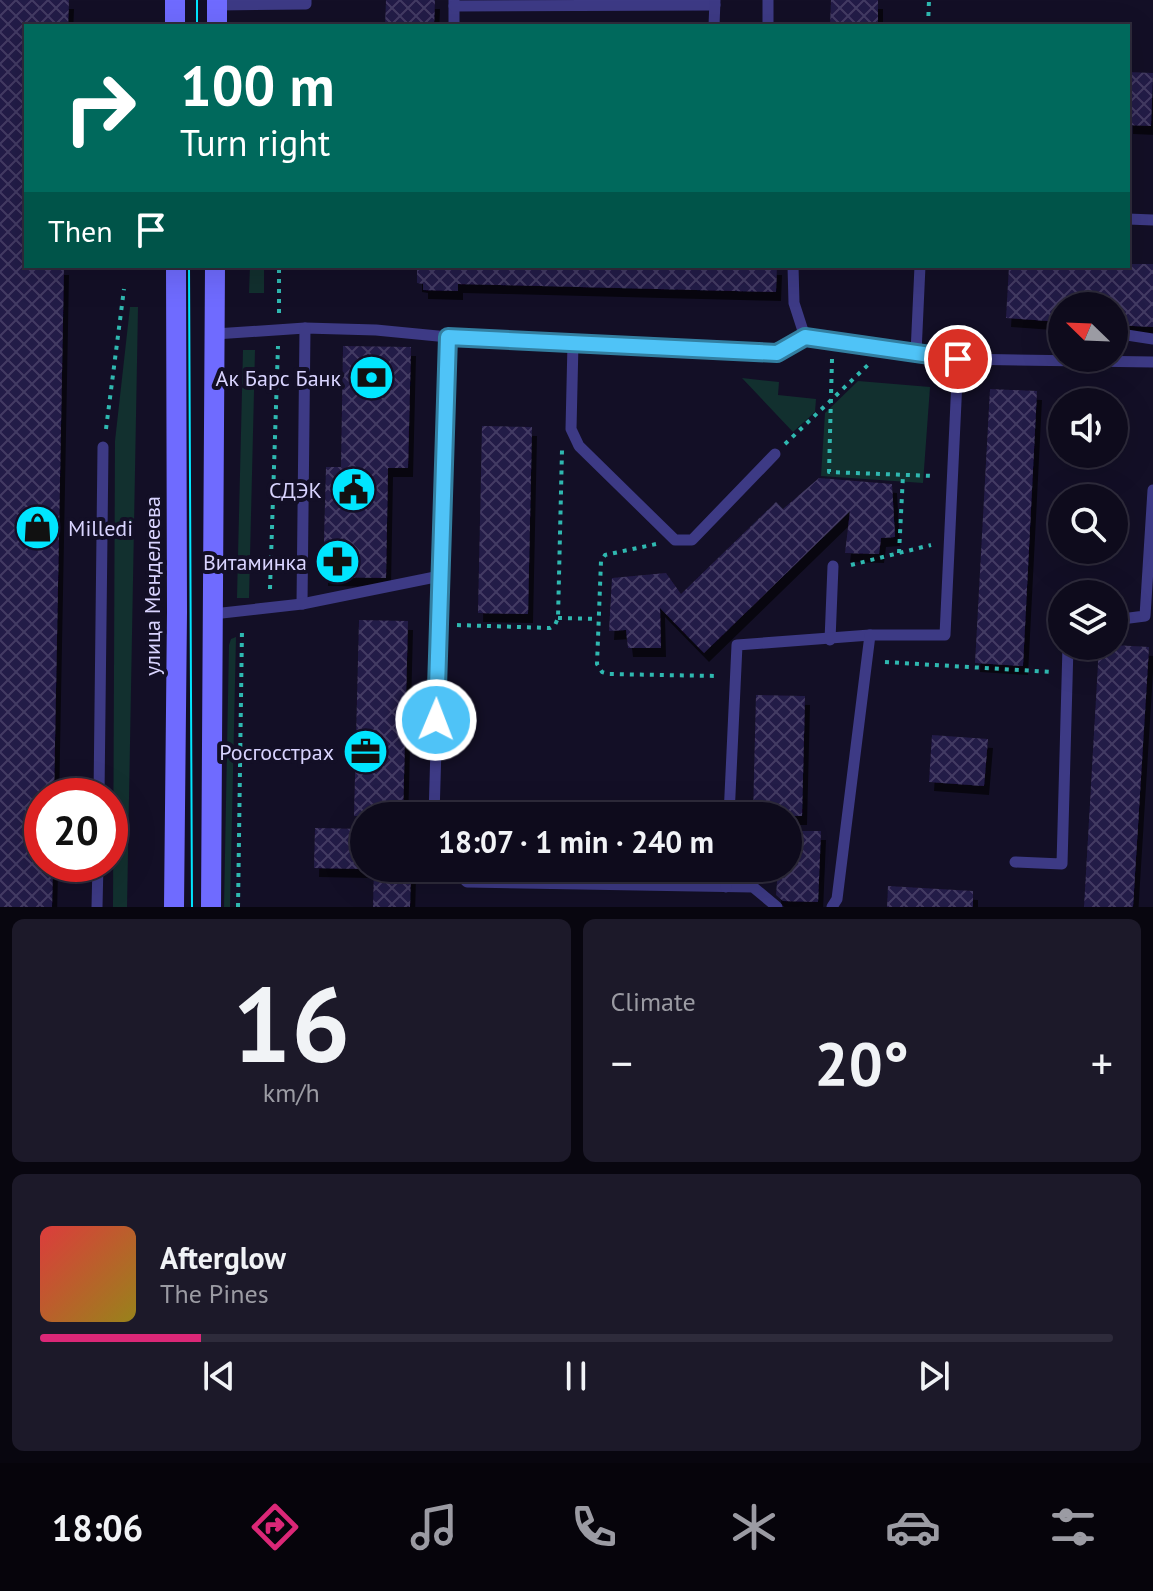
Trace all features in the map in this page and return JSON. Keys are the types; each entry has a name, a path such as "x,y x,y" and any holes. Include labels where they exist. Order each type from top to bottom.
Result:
{"main road":[{"path":"175,0 175,24"},
{"name":"улица Менделеева","path":"174,907 176,268"},
{"path":"211,907 215,268"}],"lane":[{"path":"217,10 306,4 306,0"},
{"path":"768,0 768,24"},
{"path":"454,24 454,3 715,3 714,24"},
{"path":"1130,219 1153,220"},
{"path":"793,268 794,303 805,337"},
{"path":"916,353 920,268"},
{"path":"215,334 305,328 376,330 448,337 777,353 805,337 958,359 1153,362"},
{"path":"302,604 305,328"},
{"path":"1128,335 1153,339"},
{"path":"434,802 448,337"},
{"path":"573,343 571,429 579,446 675,540 692,540 775,454"},
{"path":"730,802 737,645 870,635 945,635 958,359"},
{"path":"99,778 103,447"},
{"path":"1128,618 1145,616 1153,490"},
{"path":"830,640 833,566"},
{"path":"213,614 302,604 440,576"},
{"path":"832,907 837,899 870,635"},
{"path":"1015,862 1062,864 1067,660"},
{"path":"97,907 98,882"},
{"path":"467,882 753,887 777,907"},
{"path":"726,882 726,887"}],"path":[{"path":"928,24 929,0"},
{"path":"270,608 279,268"},
{"path":"103,447 124,289"},
{"path":"832,341 829,472 952,477"},
{"path":"775,454 885,349"},
{"path":"438,625 550,628 555,625 558,618 561,451 563,445 574,436"},
{"path":"899,553 903,475"},
{"path":"675,540 605,555 601,561 597,657 602,672 735,676"},
{"path":"833,566 858,564 949,540"},
{"path":"238,907 243,611"},
{"path":"558,618 598,619"},
{"path":"867,661 1067,673"}],"green space":[{"path":"250,268 264,268 264,293 249,293"},
{"path":"130,307 138,307 128,852 128,778 114,778 115,441"},
{"path":"243,350 255,350 249,598 237,598"},
{"path":"742,378 779,382 778,395 816,399 815,412 793,432"},
{"path":"858,381 930,387 923,483 821,476 825,413"},
{"path":"236,637 230,907 224,907 229,645 231,639"},
{"path":"113,882 127,882 127,907 113,907"}],"building":[{"path":"0,0 69,0 68,24 24,24 24,268 64,268 54,778 24,778 24,882 53,882 52,907 0,907"},
{"path":"386,0 435,0 434,24 385,24"},
{"path":"831,0 878,0 878,24 830,24"},
{"path":"1130,72 1153,73 1151,126 1130,125"},
{"path":"1130,264 1153,264 1153,327 1128,326 1128,292 1048,292 1048,321 1006,318 1009,268 1130,268"},
{"path":"417,268 777,268 776,292 458,284 458,291 423,290 423,284 417,283"},
{"path":"343,346 411,347 408,468 388,468 386,578 323,577 326,467 341,467"},
{"path":"990,389 1037,391 1023,666 975,663"},
{"path":"482,426 532,427 528,614 478,613"},
{"path":"819,478 892,484 895,537 881,538 879,554 845,553 850,511 704,653 660,608 661,648 628,648 626,630 609,631 612,578 666,573 681,594 776,502 783,509"},
{"path":"359,620 408,621 403,802 354,802"},
{"path":"1128,646 1149,647 1133,907 1084,907 1098,660 1128,660"},
{"path":"756,695 805,696 802,816 802,802 753,802"},
{"path":"932,735 988,739 984,786 929,782"},
{"path":"315,828 350,829 350,869 314,868"},
{"path":"802,831 821,831 818,902 783,901 776,895 777,882 802,882"},
{"path":"374,882 411,882 410,907 373,907"},
{"path":"888,886 973,891 973,907 887,907"}],"tram line":[{"path":"197,0 197,24"},
{"path":"189,268 192,907"}],"place":[{"name":"Ак Барс Банк","path":"372,378"},
{"name":"СДЭК","path":"353,490"},
{"name":"Milledi","path":"37,528"},
{"name":"Витаминка","path":"338,562"},
{"name":"Росгосстрах","path":"365,752"}],"route":[{"path":"436,720 448,337 777,353 805,337 958,359"}]}
